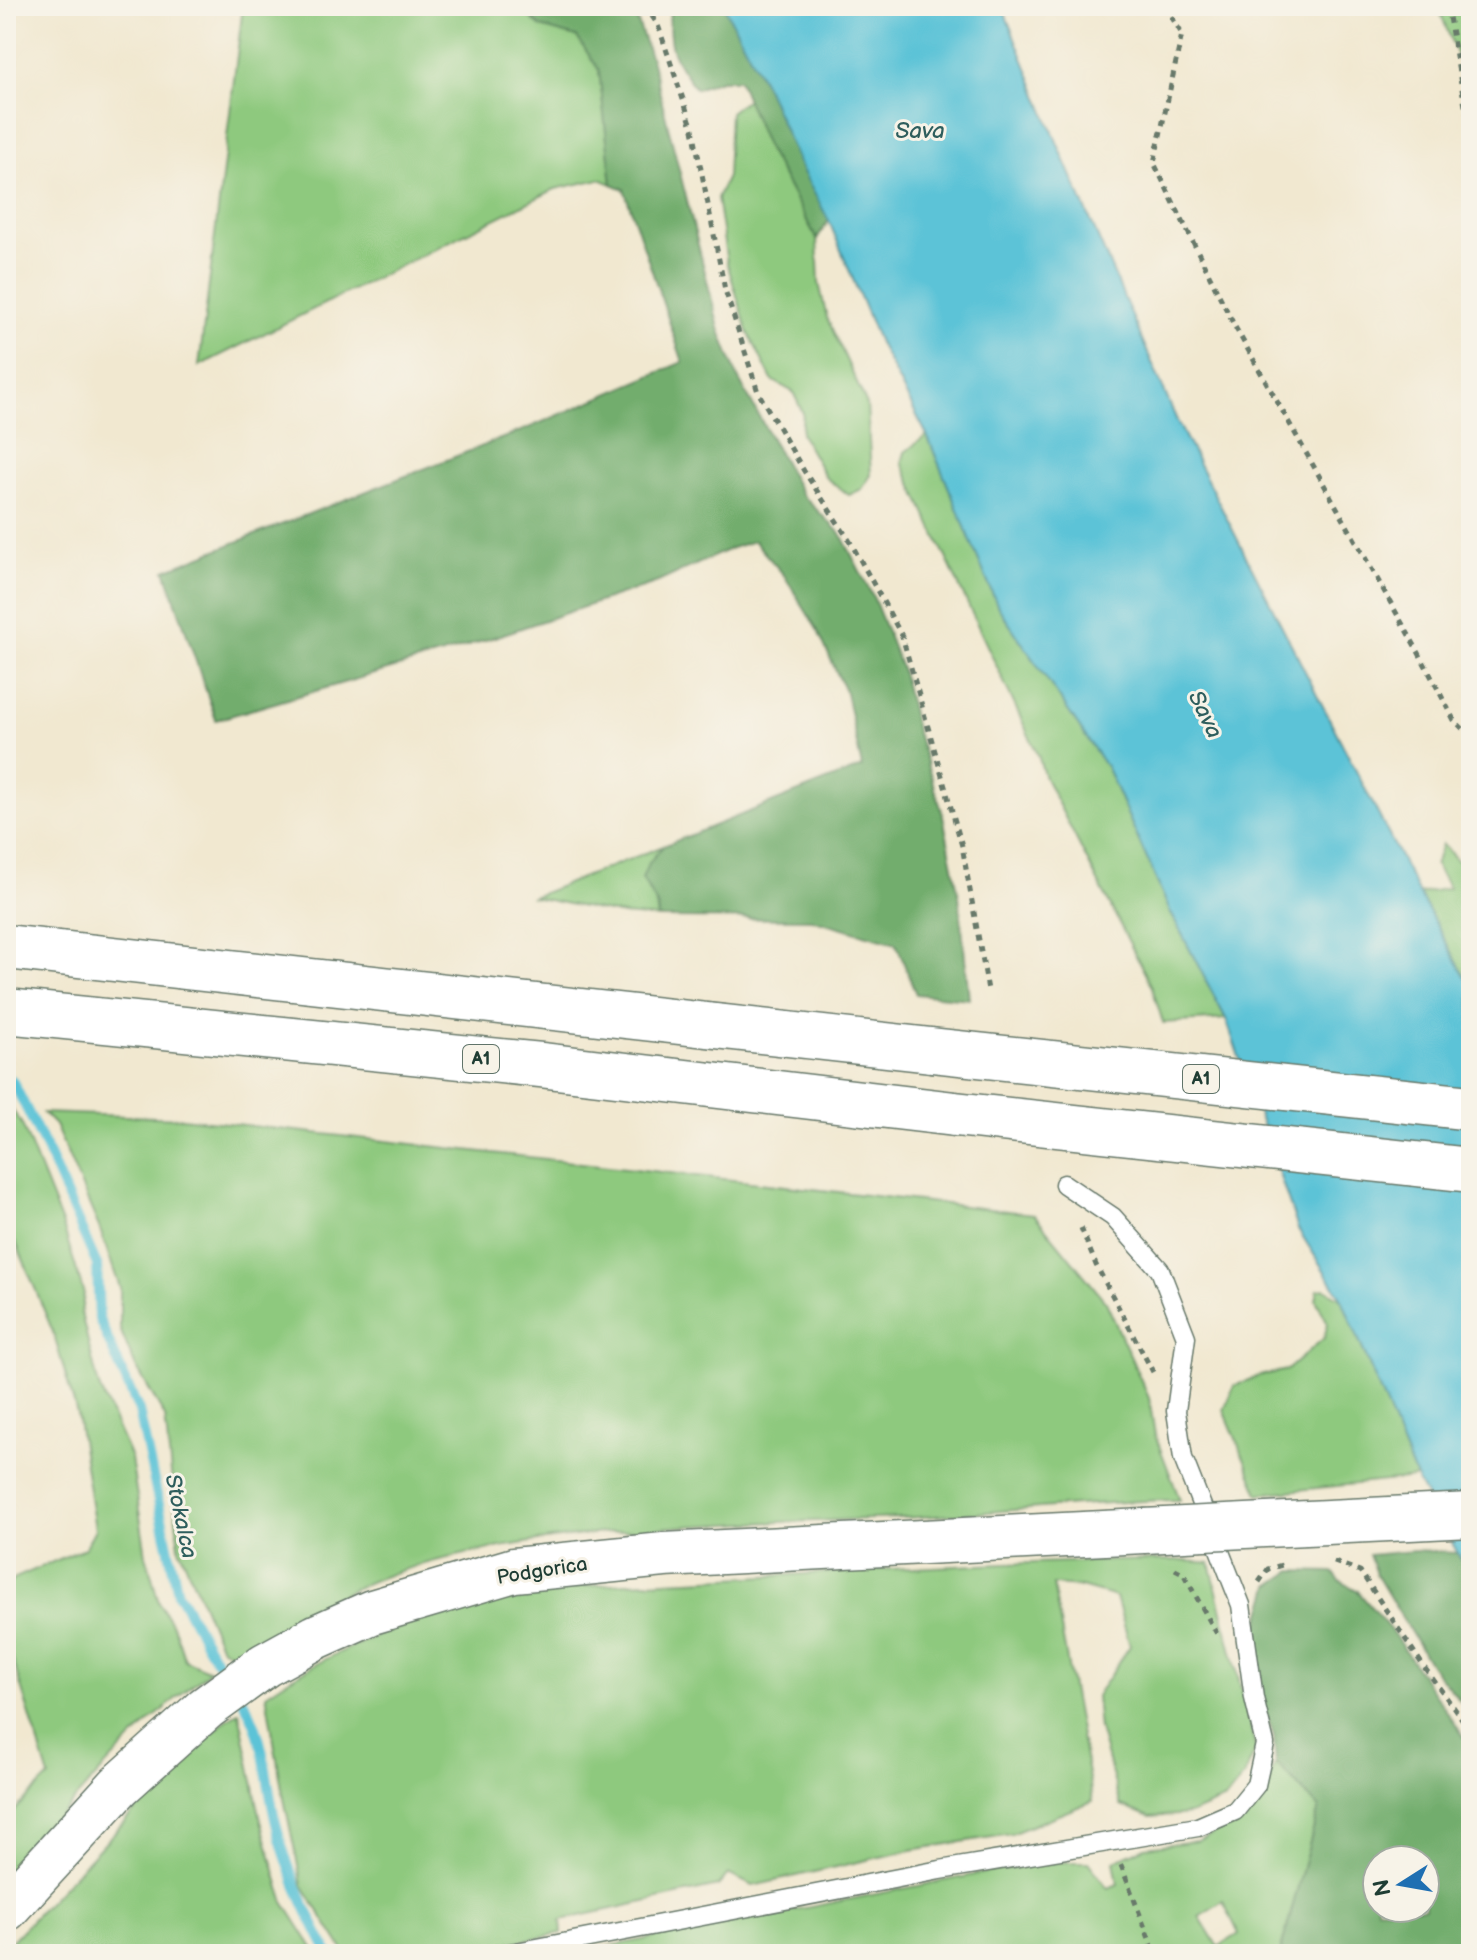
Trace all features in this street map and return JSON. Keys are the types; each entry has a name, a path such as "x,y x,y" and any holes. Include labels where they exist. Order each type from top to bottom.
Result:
{"main road":[{"name":"A1","path":"6,947 1471,1108"},
{"name":"A1","path":"6,1011 541,1065 1471,1170"},
{"name":"Podgorica","path":"6,1909 119,1786 206,1708 265,1665 316,1637 372,1612 514,1570 695,1553 1471,1515"}],"lane":[{"path":"506,1954 940,1870 1198,1827 1235,1811 1256,1785 1265,1744 1249,1673 1241,1605 1183,1458 1176,1411 1186,1337 1160,1270 1113,1217 1064,1184"}],"path":[{"path":"645,6 658,25 693,129 725,290 758,392 851,543 902,636 962,846 988,990"},
{"path":"1165,6 1182,34 1154,163 1234,325 1454,720 1471,737"},
{"path":"1447,6 1471,139"},
{"path":"1064,1184 1096,1265 1176,1411"},
{"path":"1144,1531 1145,1554 1183,1573 1222,1643"},
{"path":"1326,1559 1360,1571 1471,1731"},
{"path":"1241,1605 1268,1569 1283,1564"},
{"path":"1113,1842 1155,1954"}],"green space":[{"path":"243,6 519,6 541,27 577,37 599,70 612,184 600,179 555,189 199,366"},
{"path":"519,6 629,6 636,17 652,62 719,328 738,378 802,495 841,534 874,599 901,668 916,730 942,811 959,896 969,999 916,994 896,943 811,919 658,918 658,907 642,878 663,846 862,767 846,693 818,631 784,575 754,541 658,582 456,650 216,720 165,570 526,429 683,362 624,189 612,184 599,70 577,37 541,27"},
{"path":"670,6 724,6 829,220 817,239 765,144 739,80 720,80 696,89 681,68 670,42"},
{"path":"1438,6 1471,6 1471,93"},
{"path":"747,99 765,144 817,239 819,283 827,318 867,405 871,475 862,489 849,495 826,478 801,434 803,413 793,392 772,380 748,332 727,263 717,198 727,177 730,112"},
{"path":"927,435 998,607 1107,768 1170,911 1226,1019 1163,1023 1152,987 1045,778 1038,755 902,463 905,452"},
{"path":"1442,844 1471,875 1471,987 1419,894 1449,888 1435,865"},
{"path":"663,846 649,863 658,918 623,915 533,897"},
{"path":"6,1102 21,1122 63,1226 84,1294 81,1313 99,1387 131,1458 146,1555 159,1603 175,1630 185,1660 210,1671 128,1743 6,1876 6,1819 49,1777 6,1638 6,1587 13,1579 85,1548 95,1529 77,1414 53,1332 18,1247 6,1227"},
{"path":"43,1113 182,1118 1034,1214 1106,1302 1149,1398 1155,1435 1180,1500 901,1518 655,1528 533,1542 473,1553 389,1575 320,1606 234,1656 220,1646 179,1548 165,1417 134,1363 120,1329 120,1288 99,1227 55,1125"},
{"path":"1325,1289 1342,1299 1416,1478 1259,1494 1224,1410 1234,1386 1287,1370 1324,1338 1328,1323 1316,1300 1318,1290"},
{"path":"1414,1551 1457,1553 1471,1577 1471,1714 1431,1666 1376,1574 1369,1555"},
{"path":"1173,1560 1210,1563 1256,1749 1244,1776 1226,1799 1190,1814 1150,1817 1121,1806 1099,1729 1096,1696 1130,1646 1116,1597 1081,1587 1053,1585 1093,1801 1011,1834 911,1850 753,1886 728,1874 718,1886 561,1920 562,1933 449,1954 346,1954 302,1885 266,1694 326,1659 396,1629 469,1605 568,1588 930,1567"},
{"path":"1292,1571 1333,1572 1340,1581 1357,1590 1393,1633 1471,1747 1471,1954 1280,1954 1319,1808 1276,1763 1274,1736 1262,1702 1255,1636 1270,1586"},
{"path":"239,1712 261,1821 284,1902 317,1954 6,1954 6,1947 161,1783 224,1722"},
{"path":"1276,1763 1319,1808 1280,1954 570,1954 994,1871 1056,1862 1088,1862 1108,1888 1118,1884 1114,1861 1145,1847 1197,1841 1226,1828 1253,1808","holes":["1223,1901 1239,1934 1218,1947 1199,1916"]}],"water":[{"name":"Sava","path":"724,6 1002,6 1178,423 1419,894 1471,987 1471,1577 1416,1478 1342,1299 1298,1229 1226,1019 1170,911 1107,768 998,607 927,435 880,345 829,221"}],"waterway":[{"name":"Stokalca","path":"12,1080 45,1146 97,1265 99,1319 139,1411 178,1593 228,1677"},
{"name":"Stokalca","path":"239,1694 260,1740 286,1857 305,1906 329,1954"}]}
